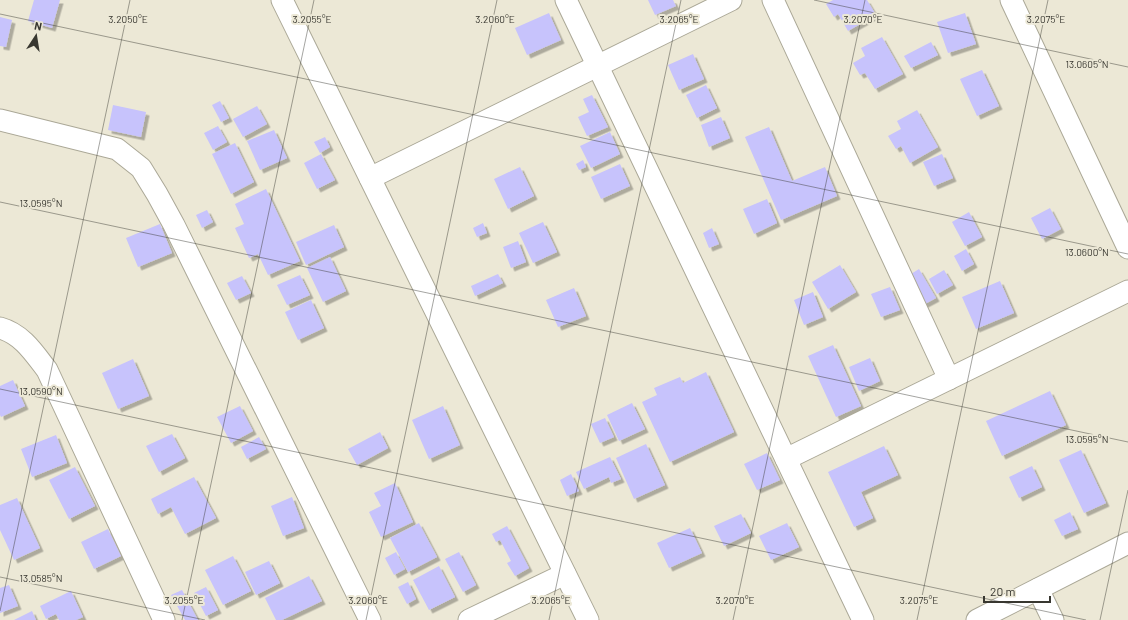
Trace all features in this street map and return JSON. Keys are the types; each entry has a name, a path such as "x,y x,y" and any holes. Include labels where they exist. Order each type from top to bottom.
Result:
{"street":[{"path":"282,0 588,620"},
{"path":"566,0 863,620"},
{"path":"370,178 731,0"},
{"path":"773,0 949,379"},
{"path":"1011,0 1128,248"},
{"path":"0,120 117,149 141,168 174,225 370,620"},
{"path":"786,459 1128,291"},
{"path":"0,328 8,330 28,345 47,370 164,620"},
{"path":"977,620 1128,543"},
{"path":"469,620 565,574"},
{"path":"1038,589 1053,620"}],"building":[{"path":"34,0 60,0 52,28 28,21"},
{"path":"648,0 673,0 676,6 655,15"},
{"path":"833,0 867,0 876,15 848,31 838,14 834,17 826,4"},
{"path":"549,13 561,40 527,55 515,28"},
{"path":"965,13 976,44 948,53 937,22"},
{"path":"0,17 12,20 6,47 0,46"},
{"path":"882,37 903,74 875,89 865,73 860,75 853,63 865,56 861,48"},
{"path":"931,42 938,55 911,68 904,56"},
{"path":"693,54 704,79 679,90 668,65"},
{"path":"982,70 999,106 977,116 960,79"},
{"path":"706,85 717,108 697,118 686,95"},
{"path":"592,95 608,127 587,136 578,117 589,112 583,99"},
{"path":"220,101 229,118 221,122 212,105"},
{"path":"113,105 146,112 141,137 108,130"},
{"path":"257,106 267,124 243,137 233,119"},
{"path":"917,110 938,147 910,163 901,146 896,149 888,136 901,129 897,121"},
{"path":"721,117 730,138 709,147 701,125"},
{"path":"218,126 227,142 213,150 204,133"},
{"path":"769,127 792,181 825,167 837,196 781,220 745,137"},
{"path":"274,130 287,158 260,170 247,141"},
{"path":"610,132 620,154 591,168 580,146"},
{"path":"325,137 330,147 320,153 314,142"},
{"path":"235,143 254,182 231,194 212,154"},
{"path":"321,154 335,180 317,189 304,163"},
{"path":"942,154 953,178 934,186 923,162"},
{"path":"583,160 586,167 579,170 576,164"},
{"path":"620,164 630,186 601,199 591,177"},
{"path":"520,167 534,196 508,209 494,179"},
{"path":"266,189 300,261 268,275 258,254 249,258 235,228 244,224 235,204"},
{"path":"767,199 777,223 754,234 743,209"},
{"path":"1050,208 1061,229 1042,239 1031,218"},
{"path":"207,210 213,222 202,228 196,215"},
{"path":"969,212 982,237 965,246 952,222"},
{"path":"543,222 557,252 533,263 519,233"},
{"path":"483,223 487,233 477,237 473,228"},
{"path":"160,224 172,253 138,267 126,238"},
{"path":"334,225 344,247 306,265 296,242"},
{"path":"712,228 719,244 709,248 703,233"},
{"path":"518,241 526,262 511,268 503,247"},
{"path":"966,249 974,264 962,271 954,256"},
{"path":"330,257 346,291 323,302 307,268"},
{"path":"840,265 856,292 828,309 812,282"},
{"path":"919,269 936,298 923,305 906,277"},
{"path":"944,270 953,285 937,294 929,279"},
{"path":"498,274 503,283 475,296 471,286"},
{"path":"300,275 310,295 287,305 277,285"},
{"path":"242,276 251,293 236,300 227,283"},
{"path":"1000,281 1014,313 976,329 962,297"},
{"path":"890,287 900,310 881,317 871,294"},
{"path":"574,288 586,316 558,327 546,300"},
{"path":"813,292 823,317 804,325 794,300"},
{"path":"311,300 324,328 298,340 285,312"},
{"path":"833,345 861,406 836,417 808,356"},
{"path":"870,358 880,381 859,391 849,367"},
{"path":"133,359 149,396 118,409 102,373"},
{"path":"706,372 734,432 670,462 642,402 657,395 654,388 680,377 683,383"},
{"path":"13,380 25,406 1,417 0,386"},
{"path":"1050,391 1066,425 1002,456 986,421"},
{"path":"632,403 645,429 619,441 607,415"},
{"path":"240,406 253,431 231,443 217,417"},
{"path":"443,406 460,445 429,459 412,420"},
{"path":"605,418 614,437 600,443 591,424"},
{"path":"380,432 388,448 357,465 348,449"},
{"path":"172,434 185,458 159,472 146,446"},
{"path":"56,435 67,463 32,477 21,449"},
{"path":"259,437 266,449 247,459 241,447"},
{"path":"646,444 665,485 634,499 616,458"},
{"path":"884,446 898,475 861,492 873,518 854,527 828,472"},
{"path":"1081,450 1106,503 1084,513 1059,460"},
{"path":"767,453 780,480 757,490 744,464"},
{"path":"610,457 621,479 611,483 609,477 584,489 576,472"},
{"path":"1032,466 1042,487 1019,498 1009,477"},
{"path":"75,467 95,506 69,519 49,480"},
{"path":"571,474 579,491 567,496 560,480"},
{"path":"194,477 216,518 185,534 171,507 158,514 151,499"},
{"path":"395,483 413,522 381,537 369,512 381,506 374,493"},
{"path":"292,497 304,528 283,536 271,506"},
{"path":"17,498 40,548 14,560 0,530 0,505"},
{"path":"1070,512 1078,529 1062,536 1054,520"},
{"path":"741,514 751,533 724,546 714,526"},
{"path":"419,523 437,557 408,572 390,538"},
{"path":"787,523 799,547 771,560 759,536"},
{"path":"507,526 529,568 515,576 507,563 511,561 500,540 496,542 492,534"},
{"path":"690,528 702,553 669,568 657,543"},
{"path":"108,529 121,556 94,569 81,542"},
{"path":"396,552 405,569 394,575 385,558"},
{"path":"459,552 476,585 463,592 445,559"},
{"path":"233,556 251,591 223,605 205,570"},
{"path":"269,561 280,583 256,595 245,572"},
{"path":"439,566 455,597 429,610 413,580"},
{"path":"309,576 322,601 282,620 276,620 265,598"},
{"path":"408,582 416,599 407,604 398,587"},
{"path":"9,585 18,606 0,613 0,588"},
{"path":"206,587 218,610 206,616 194,593"},
{"path":"182,590 198,620 185,620 171,595"},
{"path":"71,591 83,617 76,620 59,620 56,614 46,619 40,606"},
{"path":"32,611 36,620 14,620"}]}
